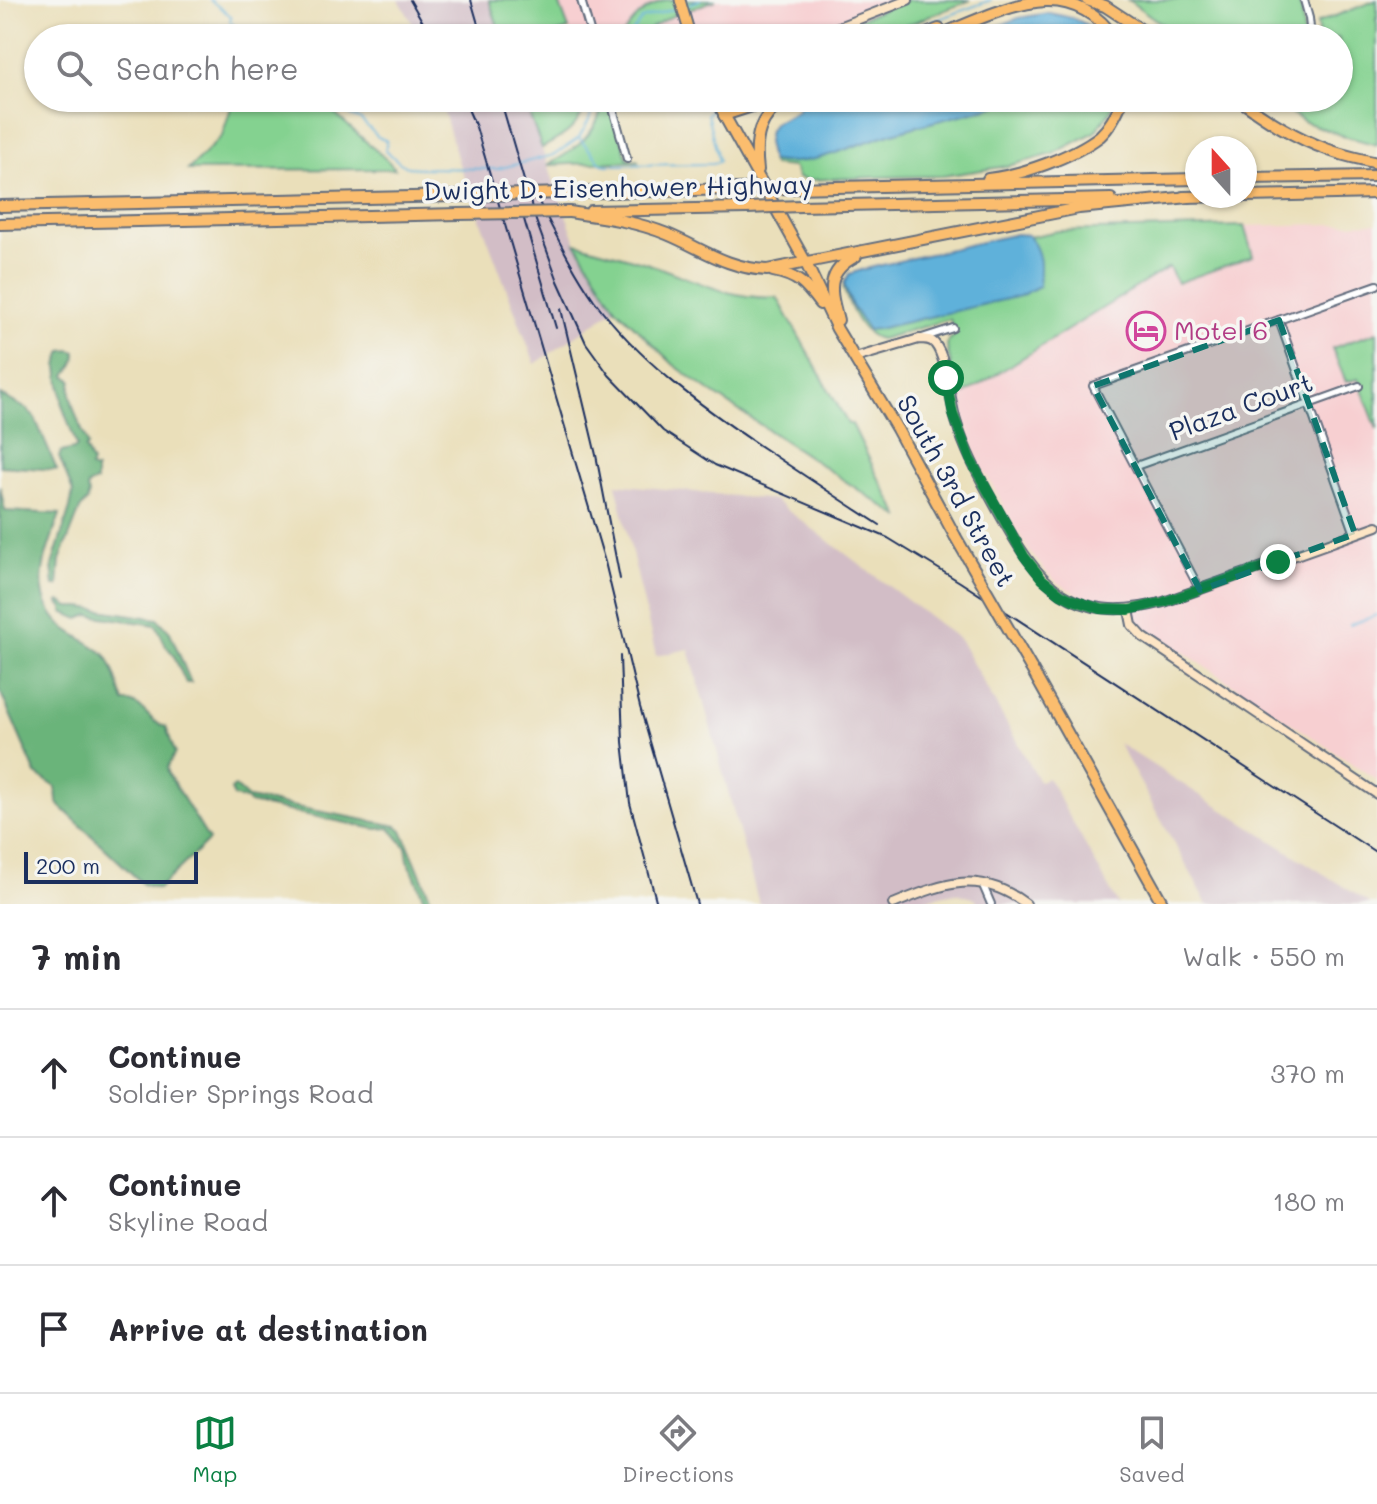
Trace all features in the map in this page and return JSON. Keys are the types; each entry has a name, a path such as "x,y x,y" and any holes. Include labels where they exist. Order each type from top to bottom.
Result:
{"highway":[{"path":"953,24 1016,0"},
{"path":"970,24 1006,10 1048,0 1074,6 1104,24"},
{"path":"1087,0 1105,6 1133,24"},
{"name":"South 3rd Street","path":"723,112 805,261 832,320 897,429 1163,904"},
{"path":"758,176 756,149 760,128 770,112"},
{"path":"902,186 999,177 1030,170 1081,148 1102,134 1117,112"},
{"path":"1256,112 1271,123 1332,152 1377,163"},
{"path":"1257,178 1377,176"},
{"name":"Dwight D. Eisenhower Highway","path":"0,206 1185,179"},
{"path":"1257,196 1377,193"},
{"path":"767,270 1079,208 1185,197"},
{"name":"Dwight D. Eisenhower Highway","path":"0,224 1185,197"},
{"path":"569,212 630,222 668,234 738,267 787,274 808,288 832,320"},
{"path":"842,337 831,293 832,282 835,272 843,264 867,251"}],"main road":[{"path":"680,0 687,24"},
{"path":"846,24 908,0"},
{"path":"855,358 919,339 929,339 938,348 964,446 1013,538 1034,569 1053,588 1073,600 1101,609 1129,610 1164,602 1377,526"},
{"path":"1129,610 1132,625 1143,637 1377,794"},
{"path":"893,904 932,888 958,882 982,883 1004,890 1026,904"}],"street":[{"path":"581,0 588,24"},
{"path":"1304,0 1310,24"},
{"path":"614,112 627,159"},
{"path":"1200,590 1093,386 1377,285"},
{"path":"1279,320 1355,534"},
{"path":"919,339 953,328"},
{"name":"Plaza Court","path":"1136,466 1359,386"},
{"path":"982,883 991,904"}],"highlighted area":[{"path":"1279,320 1355,534 1200,590 1093,386"}],"shaded area":[{"path":"399,0 489,0 497,24 413,24"},
{"path":"558,0 691,0 694,8 716,0 908,0 846,24 567,24"},
{"path":"444,112 528,112 579,250 616,308 535,364 458,161"},
{"path":"1377,223 1377,332 1332,349 1358,378 1377,429 1377,780 1136,621 1129,603 1081,596 1048,574 1028,550 978,460 958,398 1170,266 1176,282 1253,256 1244,226"},
{"path":"616,484 774,500 959,639 1039,781 1048,778 1118,904 978,904 976,899 956,893 915,904 759,904 689,649 656,656"},
{"path":"1118,743 1371,904 1208,904"}],"green space":[{"path":"489,0 558,0 567,24 497,24"},
{"path":"665,0 716,0 659,24 631,24"},
{"path":"908,0 971,0 909,24 846,24"},
{"path":"1128,0 1298,0 1303,24 1162,24"},
{"path":"1377,0 1377,145 1305,122 1290,112 1353,112 1353,24 1317,23"},
{"path":"230,112 333,112 395,169 188,170 222,136"},
{"path":"528,112 583,112 563,136 542,148"},
{"path":"600,112 614,112 627,158 639,161 547,165 585,139"},
{"path":"973,112 1110,112 1095,132 1053,154 1008,166 943,176 807,180 798,178 793,167 773,165 771,161 799,161 827,155"},
{"path":"1244,226 1253,256 1177,283 1169,267 958,398 947,347 948,341 955,335 950,319 881,339 862,327 844,290 845,281 857,272 1058,231"},
{"path":"576,243 649,264 727,292 777,297 848,424 852,424 901,518 674,365 616,308"},
{"path":"1377,332 1377,429 1358,379 1346,382 1332,348"},
{"path":"62,351 76,352 75,360 66,375 72,380 71,396 88,445 85,448 92,463 90,468 96,470 96,482 87,488 87,501 80,509 60,560 58,586 54,586 52,565 73,492 59,457 61,452 77,446 63,408 58,367"},
{"path":"0,395 27,409 35,418 57,470 0,466"},
{"path":"0,486 5,511 60,514 43,570 44,597 50,611 60,624 106,656 124,702 136,704 166,727 175,753 167,768 169,775 209,840 158,889 143,884 60,806 56,787 36,774 0,691"},
{"path":"60,601 69,607 158,619 170,632 191,683 186,683 156,625 89,615 79,619 63,612"},
{"path":"236,787 248,798 397,826 402,830 433,904 426,904 408,860 406,847 390,828 376,829 250,803 234,797 231,789"}],"water":[{"path":"1048,13 1084,24 1004,24"},
{"path":"795,112 973,112 813,159 785,162 771,161 767,142 774,123"},
{"path":"1016,234 1028,235 1036,248 1040,265 1039,286 1020,296 868,330 852,306 844,284 849,274 865,269"}],"waterway":[{"path":"210,0 231,16 233,24"},
{"path":"686,5 700,0"},
{"path":"926,24 991,0"},
{"path":"638,24 642,19 680,7"},
{"path":"346,112 387,141 385,150 407,167 497,169 554,155 579,138 592,112"},
{"path":"580,139 602,164 607,165 713,164 719,161 707,114 709,112"},
{"path":"1350,625 1377,615"}],"railway":[{"path":"410,0 424,24"},
{"path":"471,0 478,24"},
{"path":"469,112 605,562 640,707 697,904"},
{"path":"504,112 535,218 558,281 586,343 609,375 663,431 715,465 888,538 1377,853"},
{"path":"540,204 594,300 651,363 740,432 880,525"},
{"path":"521,209 556,328"},
{"path":"561,309 596,455 620,579"},
{"path":"620,656 623,742 630,803 657,904"}],"place":[{"name":"Motel 6","path":"1146,331"}],"route":[{"path":"946,378 953,414 970,459 1024,556 1042,579 1061,594 1101,609 1129,610 1164,602 1278,562"}]}
